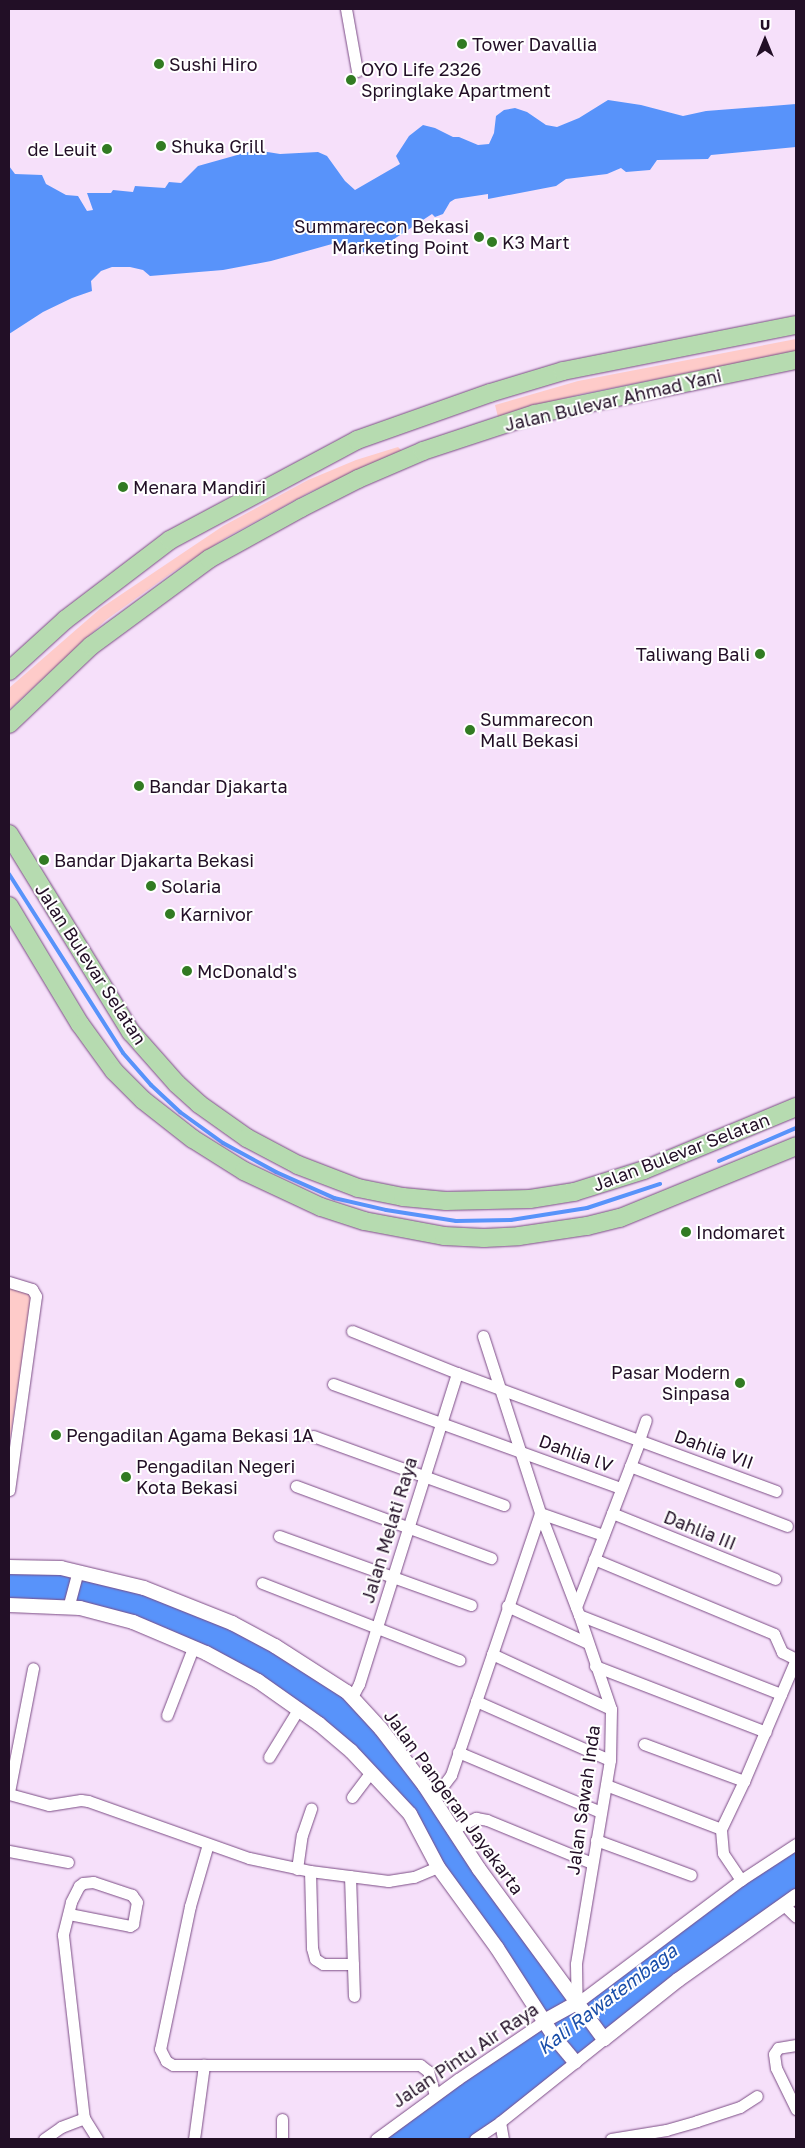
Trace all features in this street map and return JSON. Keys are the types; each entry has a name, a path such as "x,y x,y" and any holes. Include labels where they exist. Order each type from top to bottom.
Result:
{"main road":[{"name":"Jalan Bulevar Ahmad Yani","path":"9,671 70,616 170,540 357,440 490,392 563,371 796,325"},
{"name":"Jalan Bulevar Ahmad Yani","path":"11,718 91,646 209,560 301,508 374,471 423,451 535,414 796,360"},
{"name":"Jalan Bulevar Selatan","path":"9,834 131,1032 177,1084 199,1104 247,1138 298,1165 358,1188 402,1197 446,1201 530,1199 574,1192 644,1170 796,1107"},
{"name":"Jalan Bulevar Selatan","path":"9,906 80,1024 114,1071 143,1100 193,1139 244,1171 321,1208 364,1221 444,1236 484,1238 518,1236 587,1226 620,1218 796,1146"}],"street":[{"path":"346,9 357,71"},
{"path":"9,1282 32,1289 36,1296 9,1490"},
{"name":"Dahlia VII","path":"352,1331 457,1373 776,1490"},
{"name":"Jalan Sawah Inda","path":"483,1336 540,1512 578,1611 595,1666 612,1709 610,1760 576,1964 577,2003"},
{"name":"Jalan Melati Raya","path":"352,1697 359,1684 457,1373"},
{"name":"Dahlia lV","path":"334,1384 621,1488"},
{"path":"646,1420 594,1559 578,1611 781,1694"},
{"path":"313,1436 504,1505"},
{"path":"630,1466 787,1526"},
{"path":"296,1486 491,1558"},
{"path":"433,1799 451,1775 540,1512 604,1535"},
{"name":"Dahlia III","path":"612,1513 775,1579"},
{"path":"279,1536 471,1605"},
{"path":"594,1559 774,1634 782,1652 796,1659 766,1732 721,1829 723,1853 741,1880"},
{"name":"Jalan Pangeran Jayakarta","path":"9,1566 61,1568 144,1588 232,1623 275,1646 352,1697 381,1729 442,1811 452,1830 604,2039"},
{"path":"68,1608 78,1571"},
{"path":"262,1583 459,1660"},
{"path":"9,1604 80,1608 133,1622 193,1648 258,1681 299,1708 351,1751 410,1814 438,1867 497,1948 544,2021 575,2062"},
{"path":"507,1606 588,1643"},
{"path":"167,1715 193,1648"},
{"path":"492,1654 612,1709"},
{"path":"595,1666 766,1732"},
{"path":"33,1668 9,1793 49,1805 81,1800 88,1801 262,1862 310,1872 398,1880 414,1877 438,1867"},
{"path":"476,1701 610,1760"},
{"path":"269,1757 299,1708"},
{"path":"644,1744 744,1781"},
{"path":"458,1752 601,1812"},
{"path":"352,1797 371,1772"},
{"path":"606,1785 721,1829"},
{"path":"297,1869 302,1836 311,1809"},
{"path":"452,1830 476,1818 487,1820 592,1864"},
{"path":"596,1840 691,1876"},
{"path":"208,1844 190,1906 160,2050 162,2057 173,2065 204,2066 420,2065 428,2071 435,2096"},
{"path":"577,2003 741,1880 796,1844"},
{"path":"9,1851 68,1862"},
{"path":"310,1872 312,1948 315,1959 323,1964 353,1964"},
{"path":"350,1876 354,1996"},
{"path":"69,1914 130,1926 133,1924 136,1902 132,1895 88,1882 79,1886 71,1902 63,1934 84,2118 97,2139"},
{"path":"475,2139 500,2122 678,1980 796,1896"},
{"path":"783,1904 796,1917"},
{"name":"Jalan Pintu Air Raya","path":"376,2139 544,2021 577,2003"},
{"path":"796,2045 778,2048 775,2051 776,2068 796,2110"},
{"path":"194,2139 204,2066"},
{"path":"611,2139 666,2130 697,2121 740,2107 757,2096"},
{"path":"44,2139 61,2127 84,2118"},
{"path":"282,2119 282,2139"},
{"path":"500,2122 503,2139"}],"shaded area":[{"path":"796,339 796,352 581,394 498,417 495,405 578,381"},
{"path":"398,447 402,451 310,492 227,537 170,574 106,620 9,710 9,688 101,608 223,526 308,480 356,460"},
{"path":"9,1286 32,1293 9,1446"}],"water":[{"path":"608,100 641,105 683,116 706,111 796,104 796,147 711,155 708,159 657,160 650,170 626,172 621,168 607,174 566,179 556,186 488,199 488,194 455,199 450,202 443,214 435,217 432,214 391,241 366,253 332,244 271,261 223,270 150,276 143,270 130,267 112,267 101,271 91,281 92,291 43,312 9,334 9,166 15,174 42,175 46,184 66,195 78,196 87,211 93,210 87,193 111,193 113,190 133,192 135,186 165,188 169,182 181,183 198,166 255,150 280,154 318,152 327,156 345,181 355,190 400,164 396,156 409,136 423,125 478,145 489,144 494,133 496,116 504,110 515,108 527,112 546,125 557,127 579,118"},
{"name":"Kali Rawatembaga","path":"9,1567 61,1568 203,1610 347,1692 577,2003 796,1844 796,1896 475,2139 376,2139 544,2022 417,1824 299,1708 133,1622 9,1605"}],"waterway":[{"path":"9,874 123,1053 151,1085 180,1112 223,1143 276,1172 334,1198 386,1210 456,1221 511,1220 587,1208 660,1184"},
{"path":"719,1161 796,1128"}],"place":[{"name":"Tower Davallia","path":"462,44"},
{"name":"Sushi Hiro","path":"159,64"},
{"name":"OYO Life 2326 Springlake Apartment","path":"351,80"},
{"name":"Shuka Grill","path":"161,146"},
{"name":"de Leuit","path":"107,149"},
{"name":"Summarecon Bekasi Marketing Point","path":"479,237"},
{"name":"K3 Mart","path":"492,242"},
{"name":"Menara Mandiri","path":"123,487"},
{"name":"Taliwang Bali","path":"760,654"},
{"name":"Summarecon Mall Bekasi","path":"470,730"},
{"name":"Bandar Djakarta","path":"139,786"},
{"name":"Bandar Djakarta Bekasi","path":"44,860"},
{"name":"Solaria","path":"151,886"},
{"name":"Karnivor","path":"170,914"},
{"name":"McDonald's","path":"187,971"},
{"name":"Indomaret","path":"686,1232"},
{"name":"Pasar Modern Sinpasa","path":"740,1383"},
{"name":"Pengadilan Agama Bekasi 1A","path":"56,1435"},
{"name":"Pengadilan Negeri Kota Bekasi","path":"126,1477"}]}
